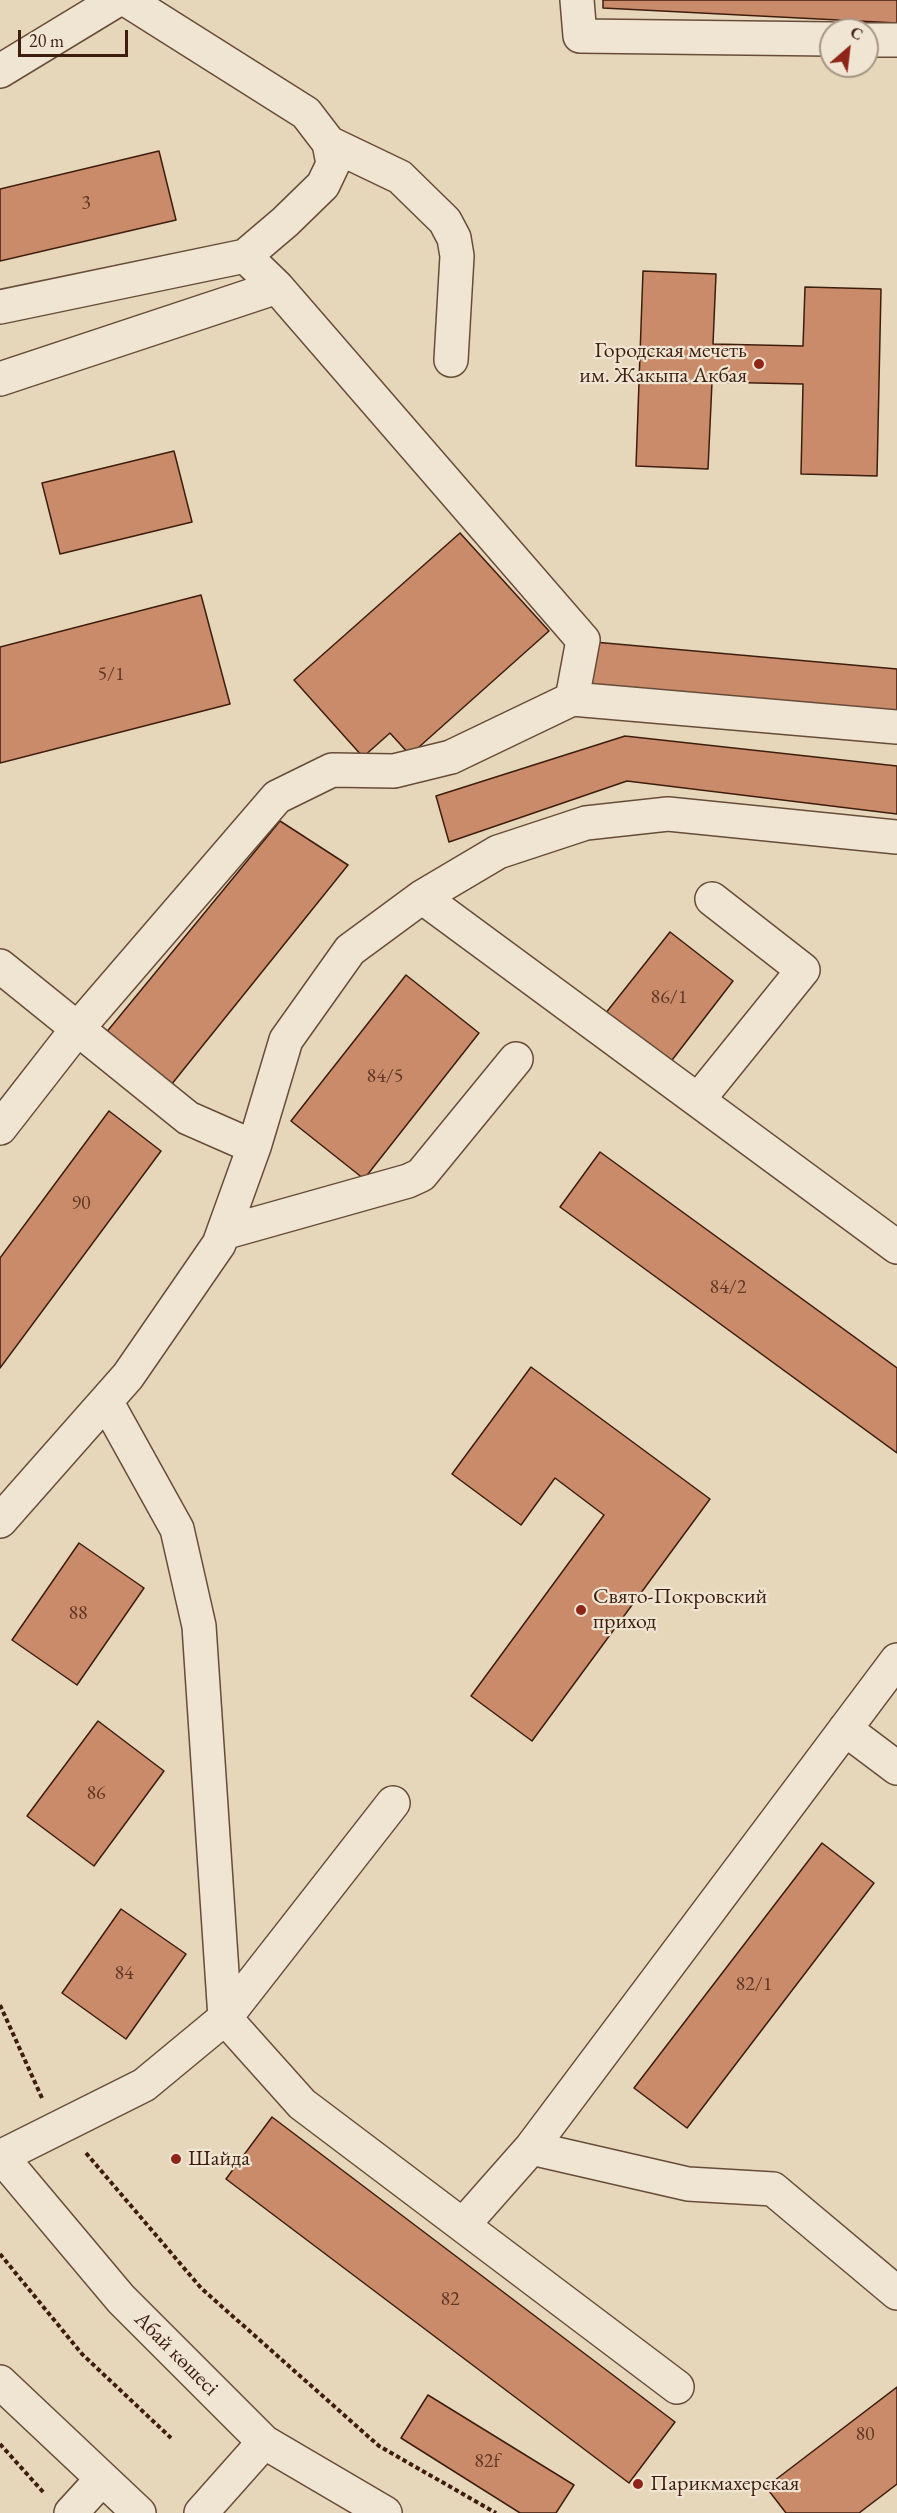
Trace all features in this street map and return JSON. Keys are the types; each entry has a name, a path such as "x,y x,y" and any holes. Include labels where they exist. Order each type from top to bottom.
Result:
{"street":[{"path":"0,71 117,0"},
{"path":"0,308 245,256 323,185 333,164 329,143 306,113 127,0"},
{"path":"577,0 580,36 819,39"},
{"path":"879,40 897,40"},
{"path":"329,143 400,177 445,221 454,238 457,256 451,360"},
{"path":"245,256 277,286 583,640 572,699"},
{"path":"0,379 277,286"},
{"path":"0,1128 78,1028 277,797 332,770 394,771 451,757 572,699 897,727"},
{"path":"0,1521 135,1366 219,1244 254,1147 286,1040 350,950 422,897 498,852 586,823 668,814 897,837"},
{"path":"422,897 897,1247"},
{"path":"698,1100 803,970 712,899"},
{"path":"0,966 188,1118 254,1147"},
{"path":"223,1233 408,1181 421,1174 516,1059"},
{"path":"106,1401 177,1528 199,1626 225,2018 302,2104 677,2387"},
{"path":"463,2225 531,2148 897,1660"},
{"path":"845,1729 897,1768"},
{"path":"0,2156 144,2085 225,2018 393,1803"},
{"path":"531,2148 688,2184 773,2189 897,2294"},
{"name":"Абай көшесі","path":"0,2156 121,2299 264,2442 385,2513"},
{"path":"0,2382 139,2513"},
{"path":"201,2513 264,2442"},
{"path":"59,2504 102,2479"}],"path":[{"path":"0,2006 40,2095 201,2288 379,2446 496,2513"},
{"path":"0,2254 82,2354 171,2438"},
{"path":"0,2444 59,2504"}],"building":[{"path":"603,0 897,0 897,23 879,22 879,18 819,19 603,8"},
{"path":"159,151 176,220 0,261 0,189"},
{"name":"Городская мечеть им. Жакыпа Акбая","path":"643,271 716,274 713,344 803,346 805,287 881,289 877,476 801,474 803,384 712,382 708,469 636,466"},
{"path":"174,451 192,522 60,554 42,483"},
{"path":"460,533 549,631 410,755 390,733 363,757 294,680"},
{"path":"201,595 230,704 0,763 0,647"},
{"path":"594,642 897,669 897,719 590,692"},
{"path":"625,736 897,766 897,814 627,781 449,842 436,796"},
{"path":"280,821 348,865 171,1085 105,1034"},
{"path":"670,932 733,981 669,1064 605,1014"},
{"path":"406,975 479,1033 364,1179 291,1121"},
{"path":"109,1111 161,1151 0,1368 0,1258"},
{"path":"600,1152 897,1368 897,1453 560,1207"},
{"name":"Свято-Покровский приход","path":"531,1367 710,1499 532,1741 471,1696 604,1515 555,1478 521,1525 452,1474"},
{"path":"79,1543 144,1588 77,1685 12,1640"},
{"path":"98,1721 164,1771 94,1866 27,1816"},
{"path":"822,1843 874,1883 687,2128 634,2088"},
{"path":"121,1909 186,1954 126,2039 62,1993"},
{"path":"272,2117 675,2422 629,2483 226,2179"},
{"path":"897,2387 897,2484 859,2513 786,2513 766,2487"},
{"path":"428,2395 574,2485 556,2513 520,2513 401,2438"}],"place":[{"name":"Городская мечеть им. Жакыпа Акбая","path":"759,364"},
{"name":"Свято-Покровский приход","path":"581,1610"},
{"name":"Шайда","path":"176,2159"},
{"name":"Парикмахерская","path":"638,2484"}]}
